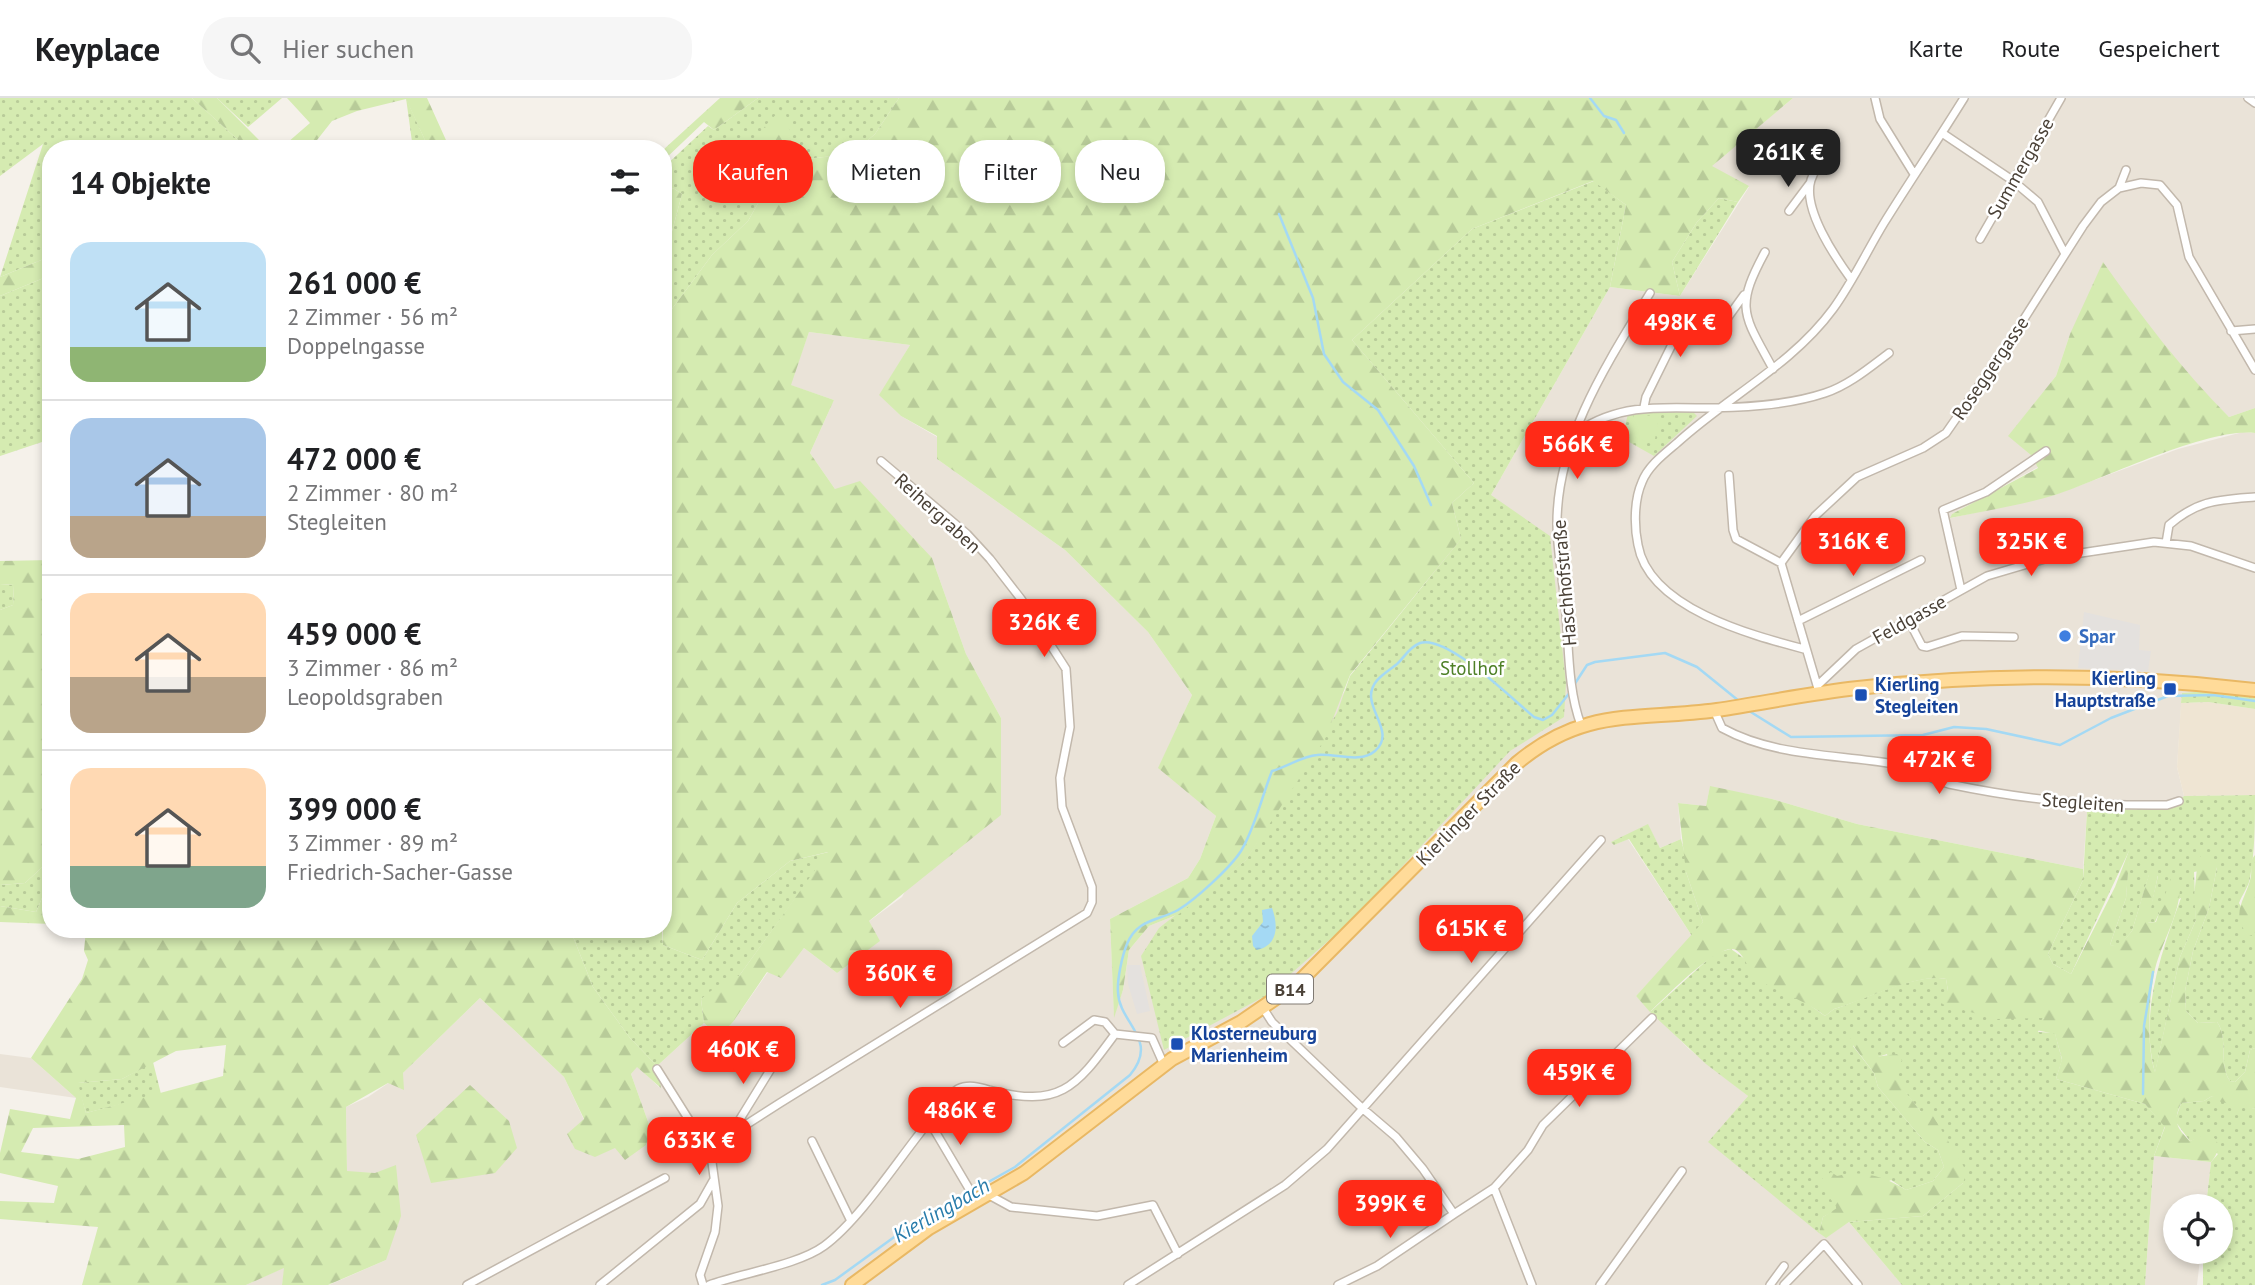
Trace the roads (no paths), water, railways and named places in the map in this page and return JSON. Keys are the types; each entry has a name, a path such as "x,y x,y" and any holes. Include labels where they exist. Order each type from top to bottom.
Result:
{"main road":[{"name":"B14","path":"1819,689 2000,679 2111,680 2255,690"},
{"name":"Kierlinger Straße","path":"852,1285 929,1228 1024,1173 1164,1065 1263,1008 1324,960 1517,763 1549,740 1581,725 1609,717 1714,710 1819,689"}],"street":[{"path":"1875,98 1880,119 1914,174"},
{"path":"1804,649 1741,632 1722,624 1663,587 1642,562 1636,526 1642,482 1653,465 1719,407 1773,369 1833,309 1914,174 1964,98"},
{"name":"Summergasse","path":"1980,239 2061,98"},
{"path":"2248,98 2255,103"},
{"path":"1942,132 2012,180 2038,202 2065,254"},
{"path":"1789,211 1810,183 1832,141"},
{"path":"2119,188 2126,170"},
{"path":"1810,183 1825,242 1851,279"},
{"path":"2119,188 2141,183 2160,186 2177,205 2189,257 2255,370"},
{"name":"Roseggergasse","path":"1781,563 1815,516 1857,477 1923,448 1946,433 2101,202 2119,188"},
{"path":"1726,320 1744,295 1765,252"},
{"name":"Haschhofstraße","path":"1581,725 1573,697 1557,524 1561,489 1594,386 1650,293"},
{"path":"1744,295 1746,315 1773,369"},
{"path":"1644,407 1646,397 1692,304"},
{"path":"2231,331 2255,329"},
{"path":"1578,432 1608,416 1644,407 1719,407 1793,401 1828,393 1856,378 1889,353"},
{"path":"1961,590 1943,510 1986,492 2046,451"},
{"name":"Reihergraben","path":"730,1135 972,981 1087,913 1092,902 1092,887 1062,807 1059,778 1070,727 1066,669 1021,599 990,559 967,534 881,461"},
{"path":"1729,475 1732,530 1737,539 1781,563 1804,649 1819,689"},
{"path":"2166,543 2169,524 2188,509 2212,500 2255,497"},
{"name":"Feldgasse","path":"1819,689 1856,649 1987,576 2048,558 2166,543 2191,546 2255,568"},
{"path":"1798,621 1921,560"},
{"path":"1909,621 1922,646 1927,647 1962,636 2014,637"},
{"name":"Stegleiten","path":"1714,710 1722,728 1786,750 1892,764 1915,769 1945,783 2008,796 2084,806 2167,804 2179,801"},
{"path":"1128,1285 1294,1179 1327,1149 1601,840"},
{"path":"1263,1008 1272,1022 1396,1137 1423,1168 1454,1214"},
{"path":"1338,1285 1377,1266 1494,1188 1528,1150 1544,1125 1652,1018"},
{"path":"1063,1043 1094,1020 1105,1022 1115,1034 1152,1038 1164,1065"},
{"path":"709,1285 814,1252 831,1240 948,1096 964,1086 1028,1099 1064,1090 1094,1063 1115,1034"},
{"path":"711,1155 730,1135 780,1054"},
{"path":"657,1069 711,1155 718,1206 715,1232 700,1275 703,1285"},
{"path":"929,1121 968,1187"},
{"path":"812,1141 850,1219"},
{"path":"1600,1285 1682,1171"},
{"path":"467,1285 665,1178"},
{"path":"600,1285 667,1234 699,1204 714,1180"},
{"path":"1494,1188 1532,1285"},
{"path":"989,1195 1011,1207 1097,1216 1153,1205 1178,1254"},
{"path":"1784,1285 1824,1244 1858,1285"},
{"path":"1770,1285 1784,1266"}],"water":[{"path":"1272,908 1276,927 1273,939 1257,950 1253,946 1252,936 1263,922 1262,910"}],"waterway":[{"path":"1590,98 1604,116 1616,120 1624,133"},
{"path":"1279,214 1313,298 1324,354 1343,382 1378,410 1414,466 1431,505"},
{"name":"Kierlingbach","path":"822,1285 835,1280 908,1227 1015,1167 1130,1075 1138,1062 1140,1041 1120,1003 1118,987 1123,955 1131,936 1142,925 1185,905 1212,883 1236,858 1250,832 1272,771 1312,756 1362,757 1375,751 1380,745 1382,731 1372,703 1372,690 1380,677 1397,664 1412,647 1420,643 1432,643 1446,648 1479,670 1534,717 1543,720 1552,715 1571,691"},
{"name":"Kierlingbach","path":"1574,685 1587,665 1595,662 1665,653 1697,667 1739,701"},
{"name":"Kierlingbach","path":"1746,709 1791,737 1923,735 1954,727 1986,729 2060,745 2111,718 2168,696 2213,695 2255,701"},
{"path":"2143,1094 2144,1026 2153,972"}],"place":[{"name":"Spar","path":"2065,636"},
{"name":"Kierling Hauptstraße","path":"2170,689"},
{"name":"Kierling Stegleiten","path":"1861,695"},
{"name":"Klosterneuburg Marienheim","path":"1177,1044"}],"park label":[{"name":"Stollhof","path":"1472,668"}]}
